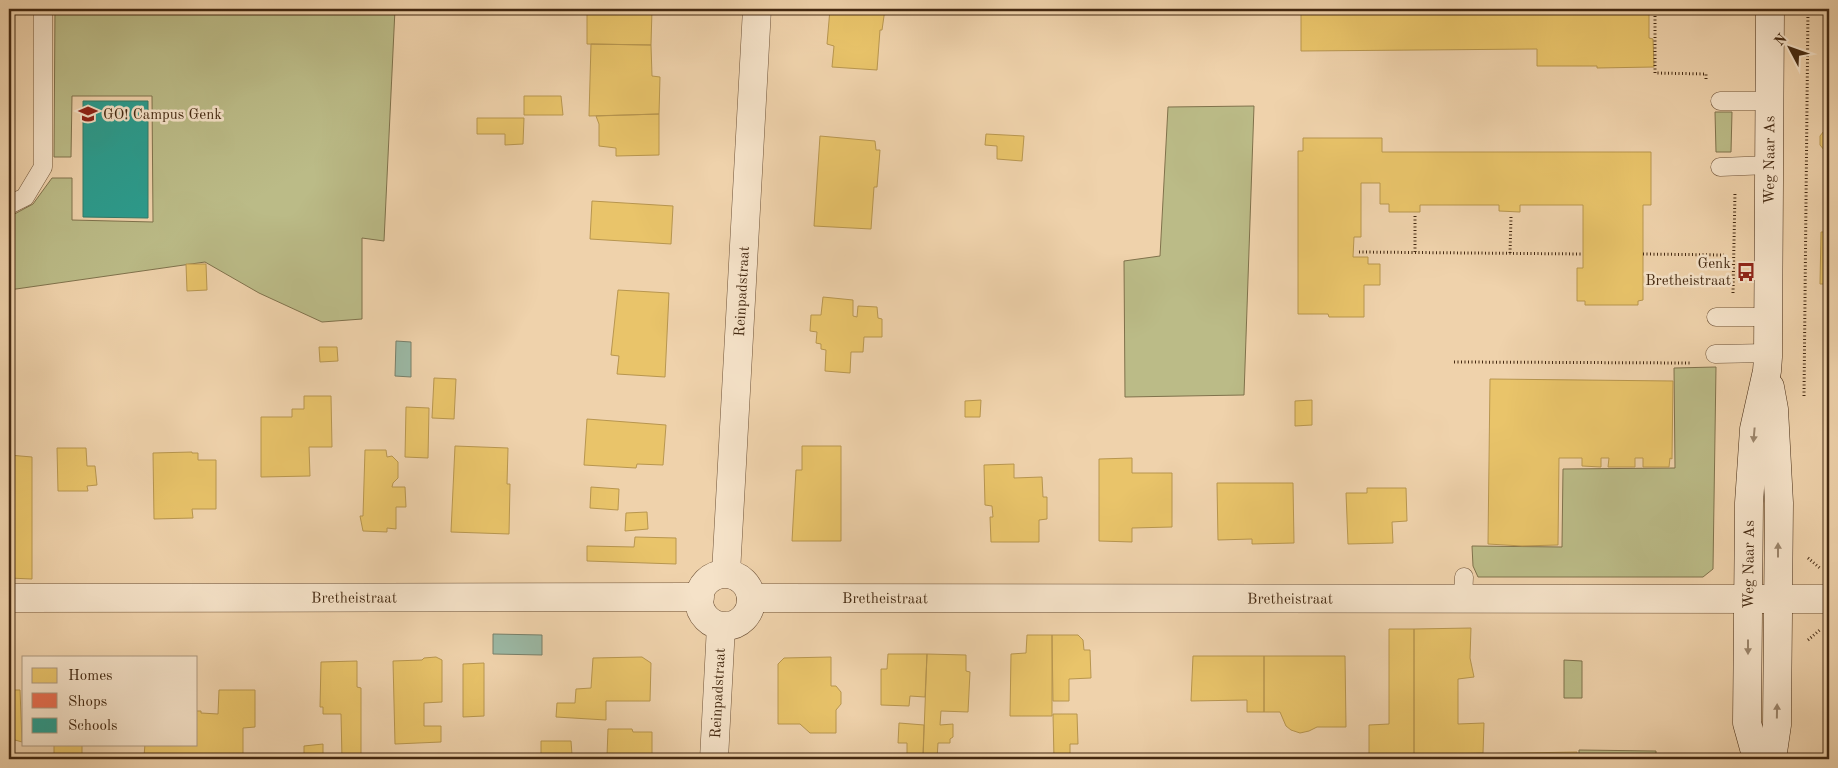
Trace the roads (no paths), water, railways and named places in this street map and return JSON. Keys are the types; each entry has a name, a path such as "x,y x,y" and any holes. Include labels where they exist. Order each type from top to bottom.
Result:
{"street":[{"name":"Reinpadstraat","path":"726,574 757,9"},
{"name":"Weg Naar As","path":"1757,759 1747,723 1749,503 1754,429 1767,362 1770,9"},
{"name":"Weg Naar As","path":"1767,362 1774,409 1778,494 1777,725 1772,759"},
{"path":"726,574 744,581 751,598 743,619 733,625 721,626 706,618 701,610 700,597 706,583 713,577 726,574"},
{"name":"Bretheistraat","path":"751,598 1464,588 1778,598 1828,586"},
{"name":"Bretheistraat","path":"9,598 700,597"},
{"name":"Reinpadstraat","path":"714,759 721,626"}],"lane":[{"path":"9,205 25,197 43,167 43,9"},
{"path":"1720,101 1769,101"},
{"path":"1720,167 1769,165"},
{"path":"1716,317 1768,317"},
{"path":"1715,354 1767,362"}],"place":[{"name":"GO! Campus Genk","path":"88,114"},
{"name":"Genk Bretheistraat","path":"1746,272"}]}
